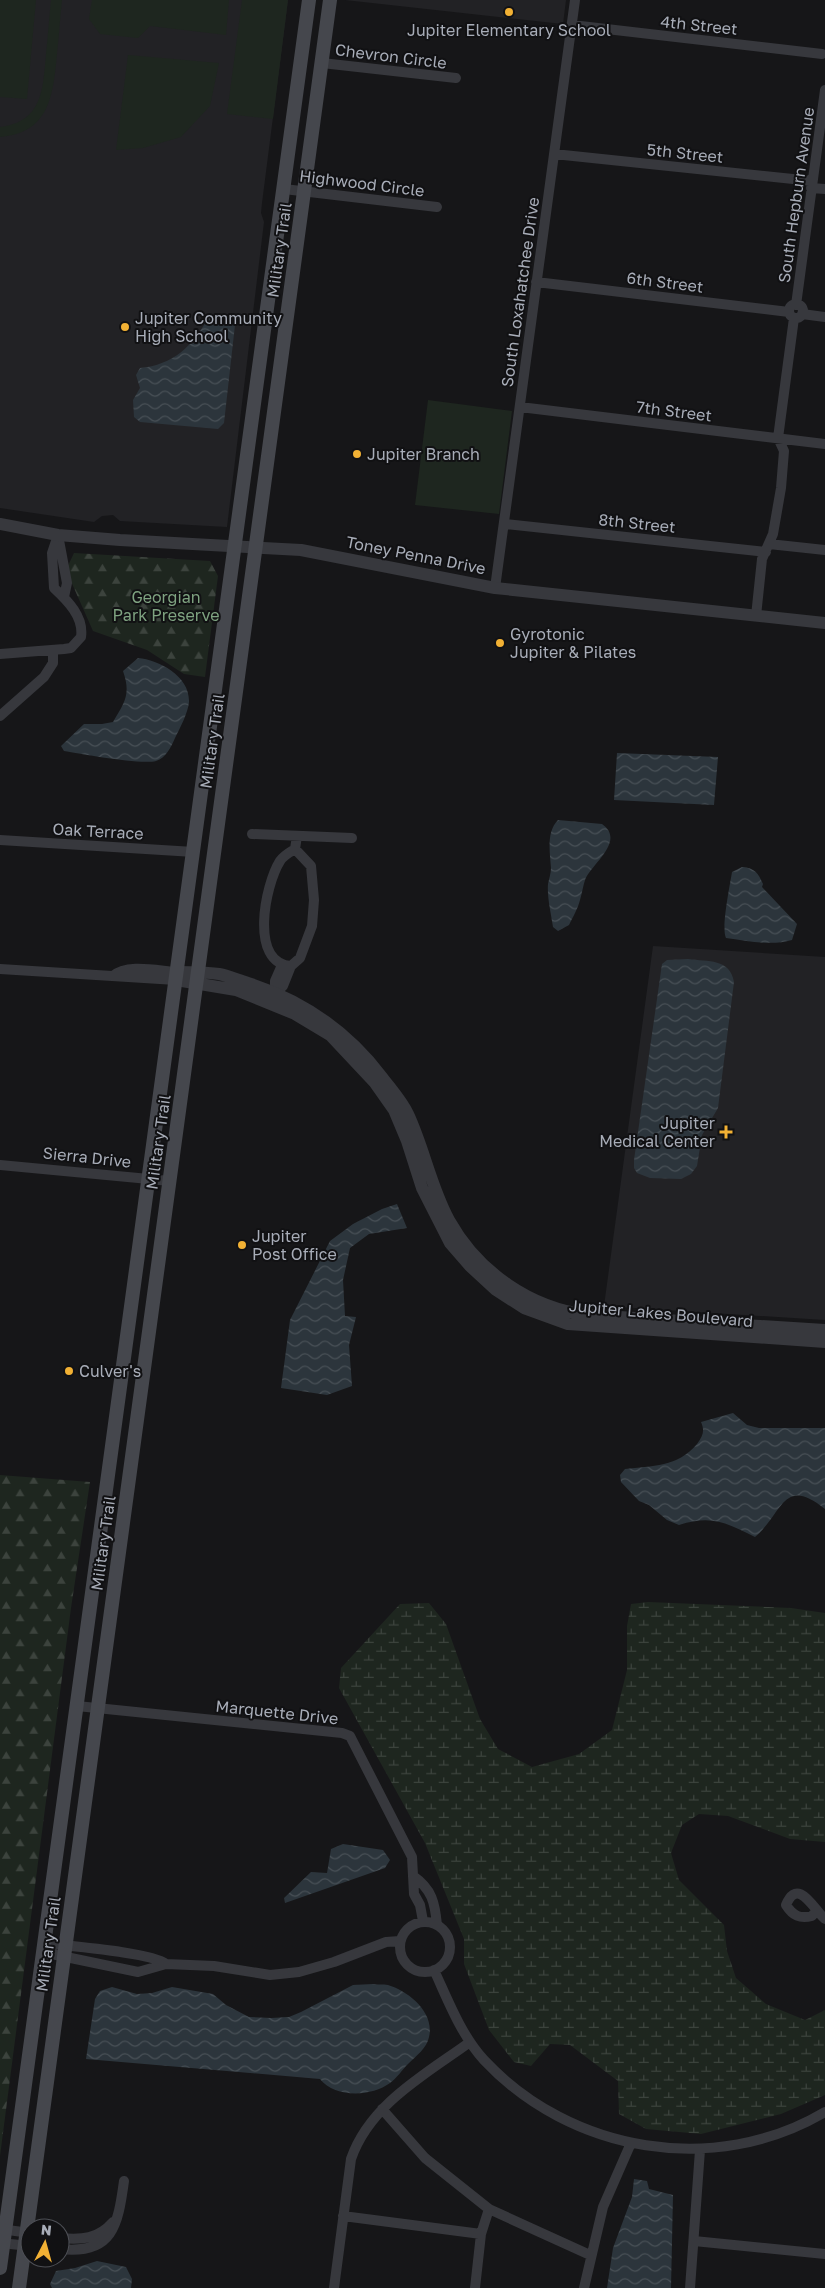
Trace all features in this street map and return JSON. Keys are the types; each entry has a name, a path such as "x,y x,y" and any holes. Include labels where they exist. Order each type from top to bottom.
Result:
{"main road":[{"name":"Military Trail","path":"0,2268 2,2236 77,1706 309,0"},
{"name":"Military Trail","path":"31,2218 64,1950 330,0"},
{"name":"Military Trail","path":"19,2288 23,2268"}],"street":[{"name":"South Loxahatchee Drive","path":"495,588 575,0"},
{"name":"4th Street","path":"572,26 824,53"},
{"name":"Chevron Circle","path":"322,63 456,78"},
{"name":"South Hepburn Avenue","path":"756,616 762,560 768,548 777,515 784,463 784,451 778,438 825,90"},
{"name":"5th Street","path":"554,154 812,184 825,189"},
{"name":"Highwood Circle","path":"284,189 437,207"},
{"name":"6th Street","path":"536,282 825,317"},
{"name":"7th Street","path":"520,407 825,444"},
{"name":"Toney Penna Drive","path":"0,524 58,535 323,553 495,588 825,623"},
{"name":"8th Street","path":"505,524 768,548 825,550"},
{"path":"0,654 53,652 72,648 81,636 81,620 64,597 67,583 58,535"},
{"path":"0,716 44,677 53,663 53,652"},
{"path":"252,834 352,838"},
{"path":"295,849 311,866 314,900 312,926 300,958 287,965 276,961 269,947 264,928 264,905 281,860 295,849 297,836"},
{"name":"Oak Terrace","path":"0,840 194,852"},
{"path":"275,993 283,986 287,965"},
{"path":"0,969 113,976 177,976"},
{"name":"Jupiter Lakes Boulevard","path":"197,978 220,975 275,993 314,1012 338,1029 375,1066 408,1113 450,1221 477,1257 497,1278 529,1298 570,1313 588,1315 825,1330"},
{"name":"Jupiter Lakes Boulevard","path":"177,976 197,978 236,990 295,1014 330,1036 374,1083 394,1110 407,1141 422,1188 450,1243 470,1266 496,1290 524,1308 568,1324 825,1342"},
{"name":"Sierra Drive","path":"0,1165 170,1181"},
{"name":"Marquette Drive","path":"77,1706 342,1733 350,1736 355,1742 412,1856 414,1894 420,1905 423,1922"},
{"path":"413,1876 424,1884 431,1893 435,1906 437,1925"},
{"path":"816,1911 825,1919"},
{"path":"423,1922 437,1925 448,1936 450,1951 447,1959 434,1970 420,1972 406,1964 402,1958 400,1941 407,1928 423,1922"},
{"path":"64,1950 138,1972 166,1964 214,1966 270,1974 299,1972 334,1962 386,1942 400,1941"},
{"path":"42,1948 126,1953 160,1960 166,1964"},
{"path":"434,1970 470,2042 484,2059 506,2080 540,2105 575,2124 611,2138 659,2148 700,2150 780,2134 825,2112"},
{"path":"334,2288 343,2216 352,2159 357,2142 382,2109 426,2073 470,2042"},
{"path":"382,2109 424,2158 489,2209 590,2255"},
{"path":"584,2288 590,2255 603,2207 631,2143"},
{"path":"690,2288 700,2150"},
{"path":"70,2250 93,2247 111,2234 120,2208 124,2181"},
{"path":"475,2288 481,2234 489,2209"},
{"path":"343,2216 481,2234"},
{"path":"70,2239 92,2238 116,2220"},
{"path":"2,2236 20,2238"},
{"path":"694,2241 825,2254"}],"shaded area":[{"name":"Jupiter Community High School","path":"0,0 288,0 262,203 261,213 264,222 227,527 120,521 113,515 102,516 94,522 0,508"},
{"name":"Jupiter Elementary School","path":"345,0 566,0 563,24"},
{"name":"Jupiter Medical Center","path":"653,946 825,957 825,1320 604,1306"}],"green space":[{"path":"0,0 36,0 27,99 0,97"},
{"path":"51,0 62,0 53,84 46,109 39,120 29,128 17,134 0,137 0,127 14,124 25,118 33,111 38,101 44,79"},
{"path":"92,0 229,0 226,35 150,26 138,38 100,34 89,19"},
{"path":"242,0 288,0 273,119 227,114"},
{"path":"128,55 219,63 210,106 181,137 143,148 116,150"},
{"path":"428,400 512,411 499,514 415,505"},
{"name":"Georgian Park Preserve","path":"74,553 210,561 218,576 205,677 184,674 147,650 93,631 66,570"},
{"path":"0,1475 90,1482 71,1608 0,2156"},
{"path":"648,1602 791,1608 825,1613 825,1842 790,1839 728,1816 699,1814 682,1825 671,1853 679,1880 724,1925 727,1951 736,1978 766,2004 805,2020 825,2010 825,2095 781,2114 701,2134 646,2129 619,2114 618,2081 570,2045 550,2044 531,2066 514,2062 489,2030 464,1964 464,1939 425,1843 339,1688 341,1668 400,1604 429,1603 446,1624 480,1719 498,1749 532,1767 579,1754 612,1730 627,1670 627,1626 631,1604"}],"water":[{"path":"208,318 230,320 235,325 224,423 218,429 140,422 134,417 133,400 140,388 136,375 140,368 162,363 181,352 196,337"},
{"path":"138,658 155,662 172,671 179,677 188,693 189,702 185,716 172,745 165,755 160,760 138,762 64,751 61,746 84,724 113,722 121,709 127,692 123,671"},
{"path":"617,753 718,757 714,805 614,800"},
{"path":"558,820 602,824 608,831 610,838 605,852 585,880 579,903 569,925 558,931 553,927 548,884 551,868 550,837"},
{"path":"742,867 755,872 763,884 762,887 797,924 792,940 768,943 726,938 725,916 732,872"},
{"path":"667,960 710,961 723,965 732,974 734,982 718,1108 702,1135 697,1166 691,1174 681,1179 650,1178 637,1173 634,1168 634,1160 662,964"},
{"path":"397,1204 407,1228 369,1234 350,1248 343,1280 345,1316 356,1317 349,1345 352,1386 327,1395 281,1388 290,1320 330,1241 353,1224 382,1209"},
{"path":"733,1413 747,1425 759,1428 825,1428 825,1509 811,1499 800,1496 792,1497 785,1501 755,1537 735,1527 709,1520 679,1525 667,1520 649,1505 639,1501 621,1482 620,1475 625,1469 655,1466 682,1457 690,1452 701,1438 703,1431 701,1422"},
{"path":"343,1844 383,1850 390,1860 385,1868 285,1903 284,1898 311,1872 327,1873 331,1849"},
{"path":"353,1985 388,1985 411,1997 424,2011 430,2028 428,2041 421,2052 393,2081 373,2091 354,2093 335,2090 320,2079 86,2059 95,1999 100,1991 112,1987 137,1994 152,1993 172,1987 213,1994 226,2005 249,2017 271,2018 289,2017"},
{"path":"634,2179 647,2181 649,2189 673,2195 671,2288 607,2288 613,2248 632,2197"},
{"path":"97,2261 126,2267 132,2279 131,2288 52,2288 50,2284 56,2271 75,2268"}],"place":[{"name":"Jupiter Elementary School","path":"509,12"},
{"name":"Jupiter Community High School","path":"125,327"},
{"name":"Jupiter Branch","path":"357,454"},
{"name":"Gyrotonic Jupiter & Pilates","path":"500,643"},
{"name":"Jupiter Medical Center","path":"726,1132"},
{"name":"Jupiter Post Office","path":"242,1245"},
{"name":"Culver's","path":"69,1371"}]}
